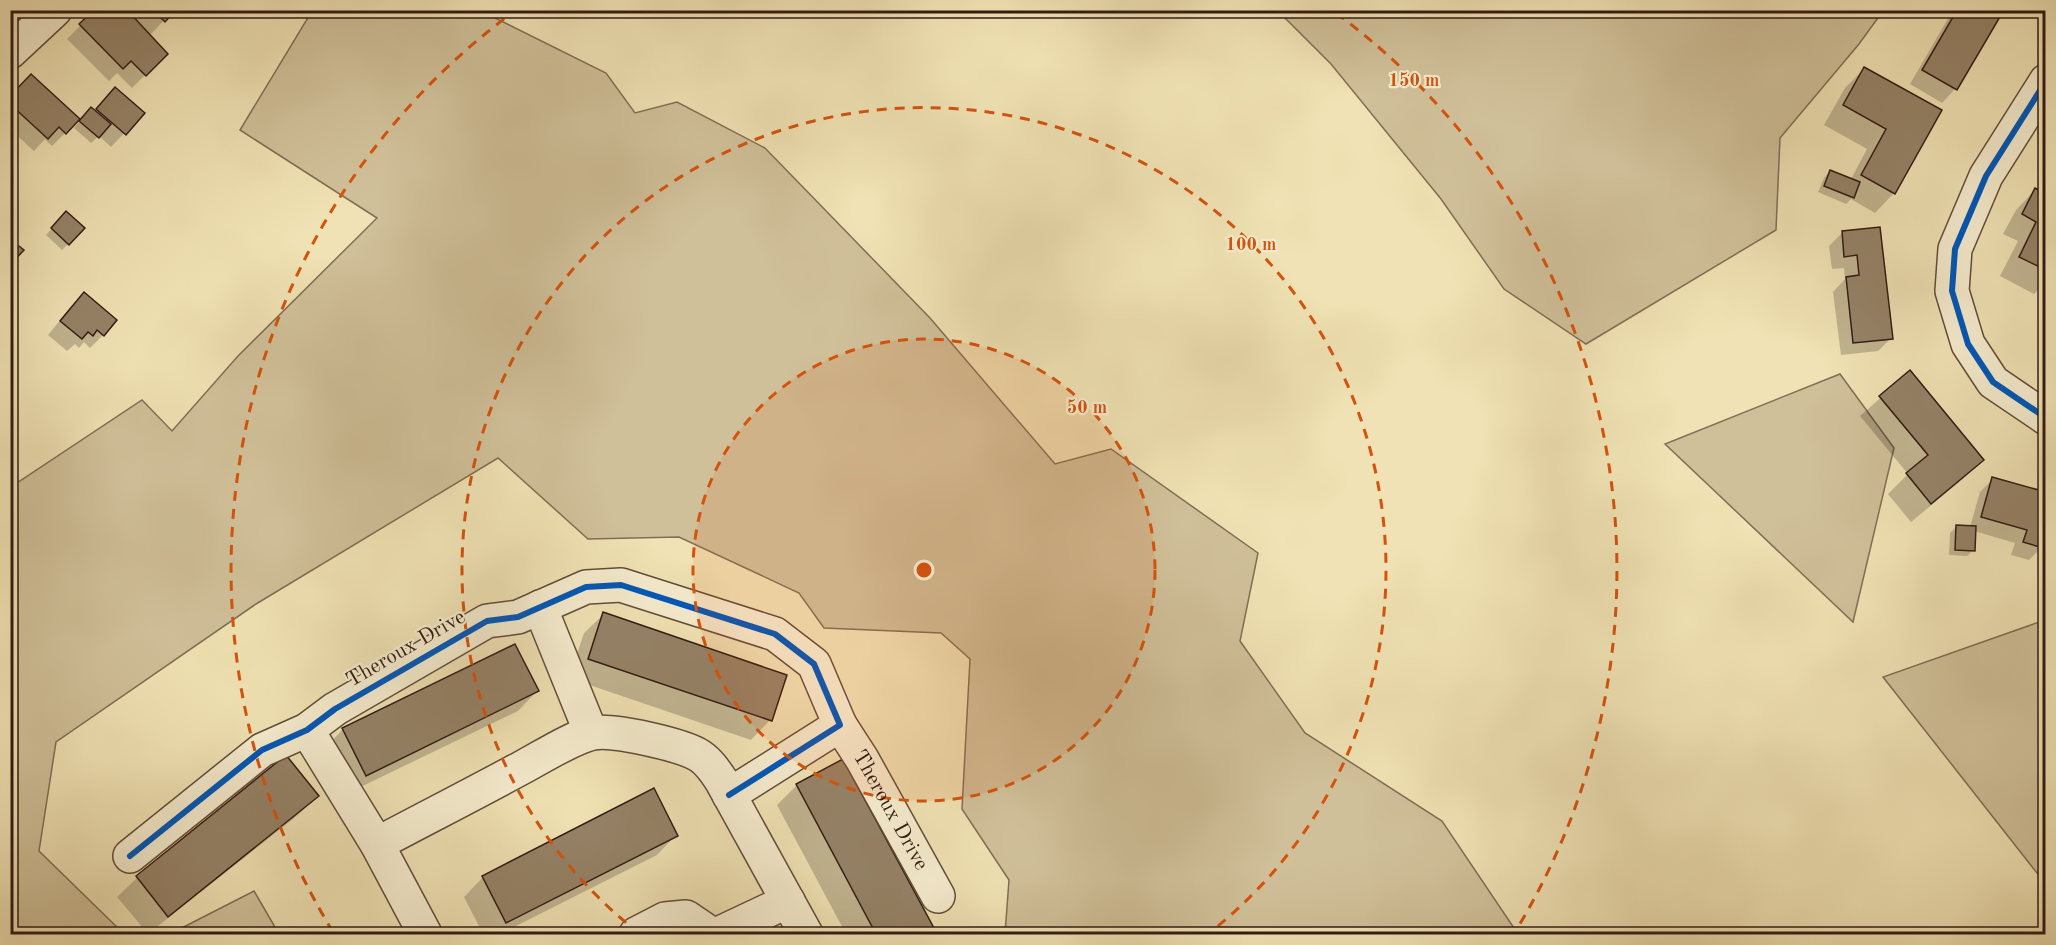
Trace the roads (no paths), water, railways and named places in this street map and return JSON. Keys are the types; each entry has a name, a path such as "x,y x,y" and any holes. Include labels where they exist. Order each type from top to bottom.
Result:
{"street":[{"path":"10,52 55,10"},
{"path":"2046,81 1986,176 1955,249 1952,291 1968,344 1993,382 2046,418"},
{"name":"Theroux Drive","path":"130,856 262,750 307,730 335,710 488,621 518,616 586,587 621,585 775,634 814,664 840,725 862,759 938,896"},
{"path":"540,607 591,733"},
{"name":"Theroux Drive","path":"729,795 840,725"},
{"path":"307,730 377,844 425,934"},
{"path":"377,844 591,733 609,733 685,748 701,757 712,768 806,934"},
{"path":"718,934 788,901"},
{"path":"636,934 665,919 686,916 711,934"}]}
